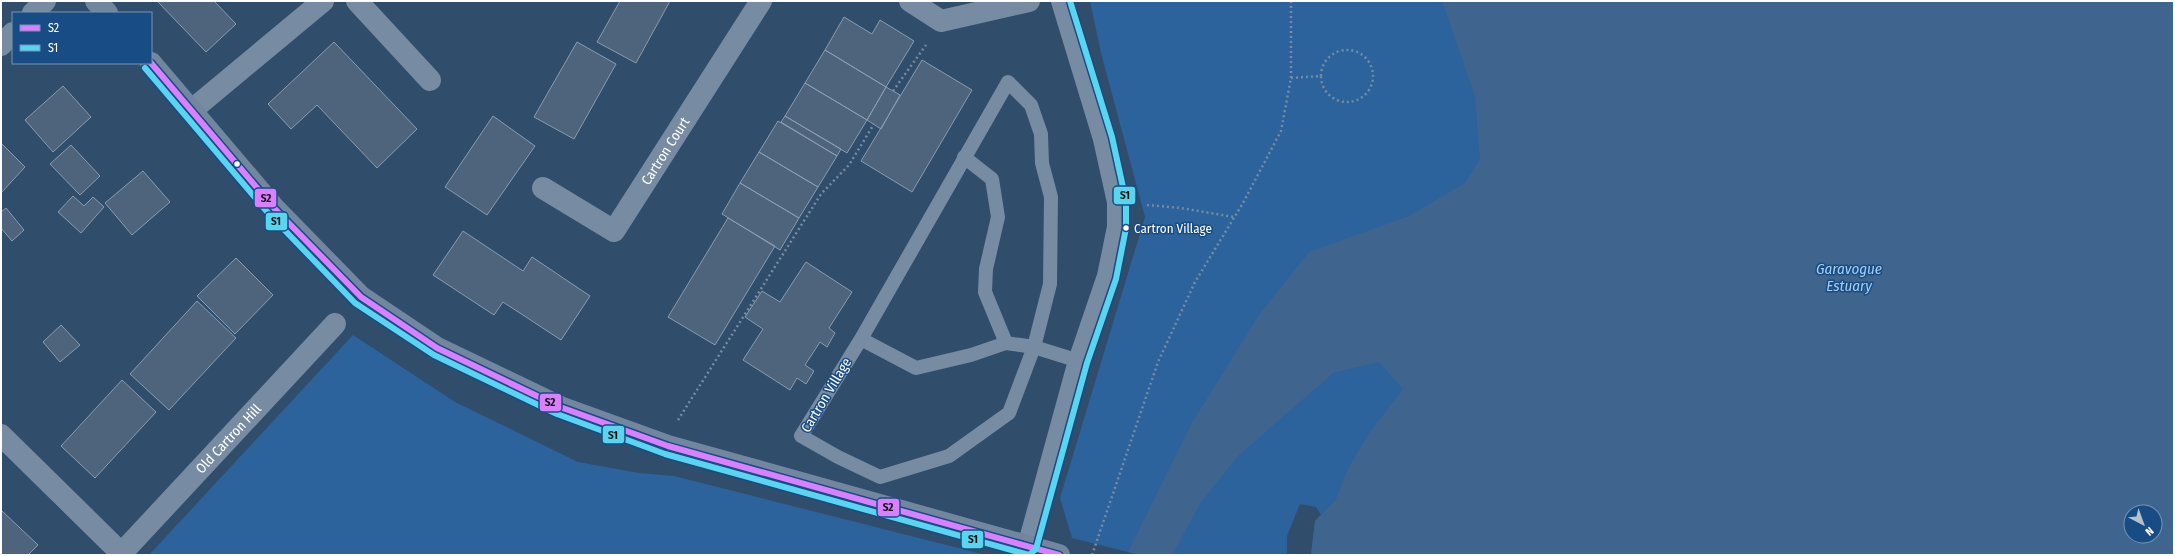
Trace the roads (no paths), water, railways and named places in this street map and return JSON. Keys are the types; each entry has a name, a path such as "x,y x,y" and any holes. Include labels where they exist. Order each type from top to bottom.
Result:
{"main road":[{"path":"96,1 106,12"},
{"path":"152,64 275,209 360,297 437,348 560,407 668,446 1059,555"}],"street":[{"path":"34,12 45,1"},
{"path":"192,110 323,1"},
{"path":"357,1 430,80"},
{"name":"Cartron Court","path":"543,188 614,231 761,1"},
{"path":"910,1 941,21 1029,1"},
{"path":"941,21 953,1"},
{"path":"1028,547 1079,361 1108,276 1118,228 1118,202 1104,139 1062,1"},
{"path":"1,45 12,34"},
{"name":"Old Cartron Hill","path":"1,435 121,554 335,324"}],"lane":[{"name":"Cartron Village","path":"1008,82 1031,105 1041,134 1042,163 1051,197 1050,284 1034,347 1009,413 949,456 880,477 838,457 800,436 861,339 964,157 1008,82"},
{"path":"964,157 992,179 998,217 986,269 985,292 1006,343"},
{"path":"861,339 916,368 971,355 1006,343 1034,347 1079,361"}],"water":[{"name":"Garavogue Estuary","path":"1442,1 2174,1 2174,555 1311,555 1315,521 1335,501 1349,467 1370,432 1403,389 1379,362 1333,373 1238,456 1201,502 1172,555 1140,555 1128,552 1193,421 1259,315 1309,252 1409,216 1465,183 1480,159 1475,96"}],"place":[{"name":"Cartron Village","path":"1126,228"}]}
